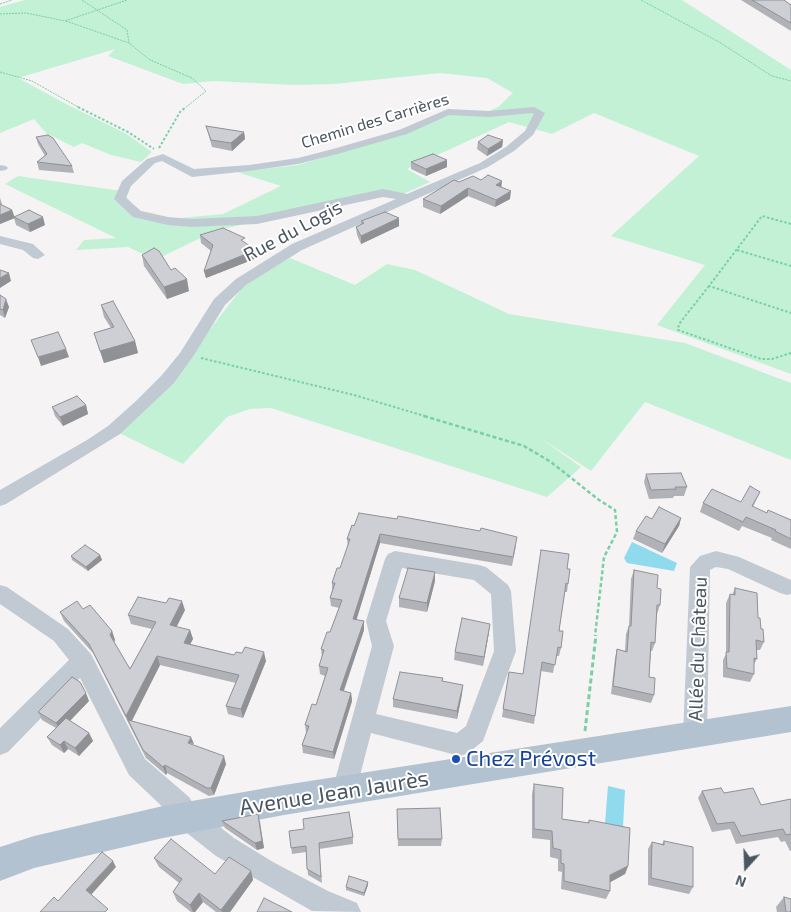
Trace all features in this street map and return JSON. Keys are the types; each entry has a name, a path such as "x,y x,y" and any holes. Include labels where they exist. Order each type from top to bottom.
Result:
{"main road":[{"name":"Avenue Jean Jaurès","path":"0,864 34,852 187,817 791,719"}],"street":[{"name":"Chemin des Carrières","path":"158,154 192,172 249,168 298,161 337,151 403,132 448,112 488,114 528,110 537,111 540,114"},
{"name":"Rue du Logis","path":"0,498 114,430 156,392 186,355 219,302 241,282 297,247 484,165 530,133 540,114"},
{"path":"158,154 126,184 120,199 137,214 168,221 192,223 257,220 383,193 407,198"},
{"path":"0,240 28,247 38,255"},
{"path":"344,791 383,646 376,621 395,559 479,573 501,591 505,651 475,733 460,745 364,721"},
{"name":"Allée du Château","path":"695,735 700,568 707,561 716,559 732,562 787,587"},
{"path":"0,593 60,635 83,661 137,767 180,806 187,817 225,847 264,871 321,902 348,912"},
{"path":"0,744 83,661"}],"path":[{"path":"0,4 12,0"},
{"path":"82,0 127,30 128,43"},
{"path":"65,21 127,0"},
{"path":"641,0 719,42 772,76 791,81"},
{"path":"0,14 26,13 65,21 128,43 150,60 192,78 206,91 180,112 158,154 128,132 103,121 32,81 0,72"},
{"path":"791,224 762,216 678,324 678,330 761,359 772,359 791,353"},
{"path":"737,250 791,266"},
{"path":"709,286 791,313"},
{"path":"186,355 354,396 524,446 551,462 598,500 615,510 617,532 604,557 583,753"}],"green space":[{"path":"25,0 682,0 791,70 791,374 657,325 705,265 611,236 699,156 594,113 552,134 509,122 407,169 430,182 403,194 382,191 215,231 155,260 128,247 76,250 84,240 116,238 5,184 18,176 122,191 139,212 170,219 223,214 281,186 237,172 298,165 406,132 445,115 460,113 481,115 498,107 513,93 487,78 440,73 334,84 294,85 213,81 183,84 108,56 115,49 18,78 125,133 152,152 141,162 111,155 82,143 74,147 46,133 34,119 0,133 0,7"},
{"path":"290,258 355,285 387,264 415,270 509,314 685,343 791,383 791,460 645,402 591,471 539,437 581,467 547,497 271,408 250,409 227,417 183,464 117,432 201,341 242,288 266,270"}],"water":[{"path":"632,542 677,563 674,571 627,563 624,558"},
{"path":"608,786 625,790 623,827 605,823"}],"building":[{"path":"752,0 784,0 791,5 791,23"},
{"path":"206,126 244,132 231,143 211,140"},
{"path":"48,135 53,138 72,166 37,162 47,154 36,137"},
{"path":"488,135 503,140 488,149 478,142"},
{"path":"433,154 447,160 426,169 411,162"},
{"path":"488,175 502,181 496,185 511,191 496,200 468,188 441,206 423,199 454,180 459,182 473,176 481,180"},
{"path":"0,204 12,210 0,215"},
{"path":"29,210 43,217 28,224 14,217"},
{"path":"385,212 399,218 361,236 356,227 364,223 361,221"},
{"path":"223,228 245,238 241,240 256,250 204,271 213,245 200,235"},
{"path":"154,248 159,251 171,270 175,268 187,279 164,287 142,255"},
{"path":"0,270 9,273 0,278"},
{"path":"0,295 6,299 3,310 0,309"},
{"path":"113,301 135,341 100,351 94,333 114,327 101,305"},
{"path":"58,332 66,349 38,357 31,340"},
{"path":"77,396 86,405 60,417 52,407"},
{"path":"681,473 687,487 651,490 646,474"},
{"path":"750,486 760,492 752,506 767,513 768,510 791,520 791,539 746,517 743,522 703,503 712,489 741,502"},
{"path":"659,507 681,518 665,544 636,531 646,516 652,519"},
{"path":"359,513 397,519 398,516 480,531 481,528 517,537 513,557 380,534 353,619 364,621 340,690 351,693 333,752 302,745 309,726 305,725 312,704 316,705 328,668 319,666 324,650 321,649 327,632 330,632 342,600 330,598 335,583 332,583 337,568 340,568 350,539 347,539 352,525 354,526"},
{"path":"85,545 100,555 86,567 71,556"},
{"path":"541,550 569,554 567,569 570,569 559,631 563,631 561,648 558,647 555,665 542,662 535,716 503,709 509,672 523,674"},
{"path":"408,568 435,572 427,603 399,598"},
{"path":"634,570 658,575 657,588 661,589 660,605 657,605 655,643 651,642 649,677 655,678 654,695 613,686 617,649 627,652 629,626 631,626"},
{"path":"735,588 757,593 758,618 760,618 761,629 763,629 764,642 756,640 757,659 754,658 754,674 727,668 726,652 729,652 730,594 735,595"},
{"path":"138,597 166,603 169,598 182,601 170,625 190,630 184,643 234,655 236,652 242,653 245,647 264,652 241,709 226,706 239,675 157,656 126,716 89,644 60,612 77,601 83,609 90,605 112,631 110,635 130,669 156,622 128,615"},
{"path":"462,618 490,624 484,657 455,652"},
{"path":"400,672 443,678 442,681 463,685 457,711 393,699"},
{"path":"72,677 80,682 86,693 56,723 38,712"},
{"path":"66,718 89,733 75,748 64,741 60,745 47,737"},
{"path":"128,720 191,737 188,743 224,756 211,788 207,788 165,765 163,767 143,750"},
{"path":"534,784 563,788 562,819 589,823 589,820 630,828 628,866 610,875 610,891 564,881 564,864 561,863 561,850 553,848 552,831 534,829"},
{"path":"721,788 724,793 753,788 761,805 791,799 791,835 786,835 783,829 741,836 734,822 717,824 702,791"},
{"path":"440,808 442,839 398,839 397,809"},
{"path":"349,812 353,837 319,843 321,877 307,869 306,846 291,848 289,831 304,829 303,819"},
{"path":"258,814 262,841 255,843 222,821"},
{"path":"171,839 215,874 229,857 251,871 221,910 199,893 190,905 173,892 182,879 154,858"},
{"path":"664,841 693,847 693,887 651,878 652,842 664,845"},
{"path":"102,852 113,861 86,890 108,909 105,912 40,912 54,897 58,901"},
{"path":"349,876 368,882 364,893 346,887"},
{"path":"784,897 791,899 791,912 786,912"},
{"path":"264,898 292,912 257,912"}],"place":[{"name":"Chez Prévost","path":"456,759"}]}
